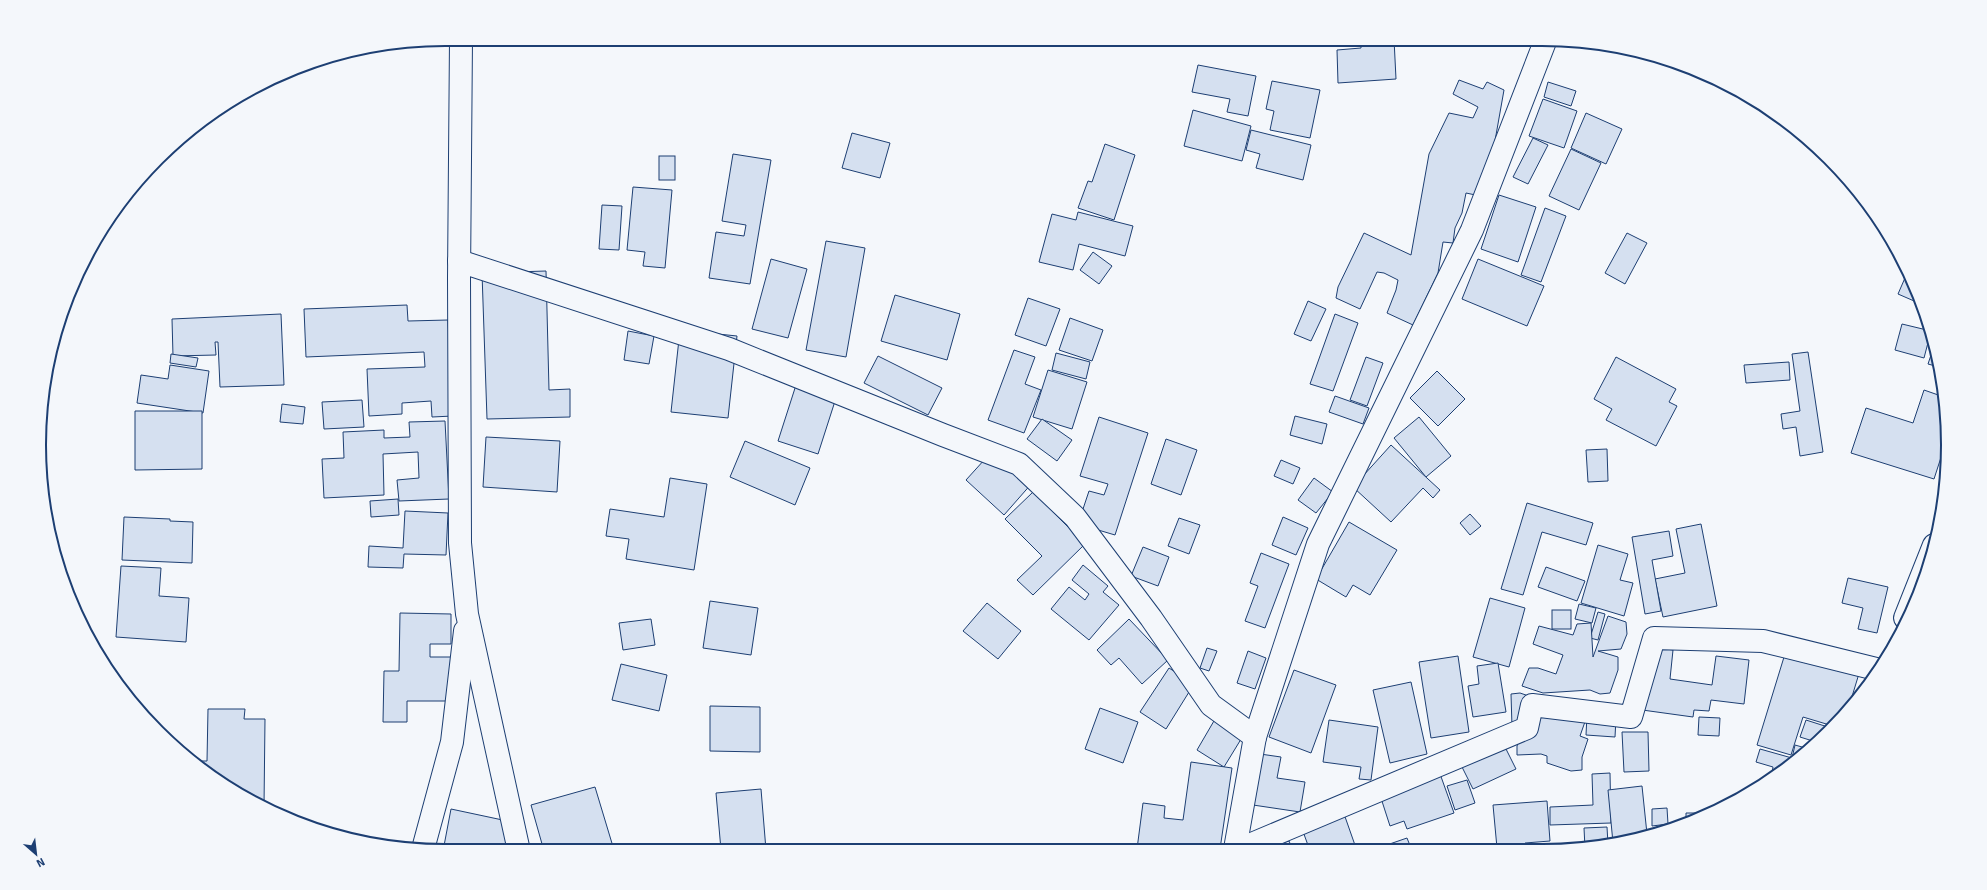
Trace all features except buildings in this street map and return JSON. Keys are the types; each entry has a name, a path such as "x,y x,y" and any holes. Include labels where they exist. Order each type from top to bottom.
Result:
{"street":[{"path":"461,46 459,261 460,544 466,614 517,844"},
{"path":"1236,844 1255,737 1318,544 1472,230 1543,46"},
{"path":"459,261 729,349 943,435 1020,464 1075,517 1150,618 1211,705 1255,737"},
{"path":"425,843 452,742 466,614"},
{"path":"1252,844 1527,728 1532,705 1631,717 1654,638 1763,641 1873,668"}]}
